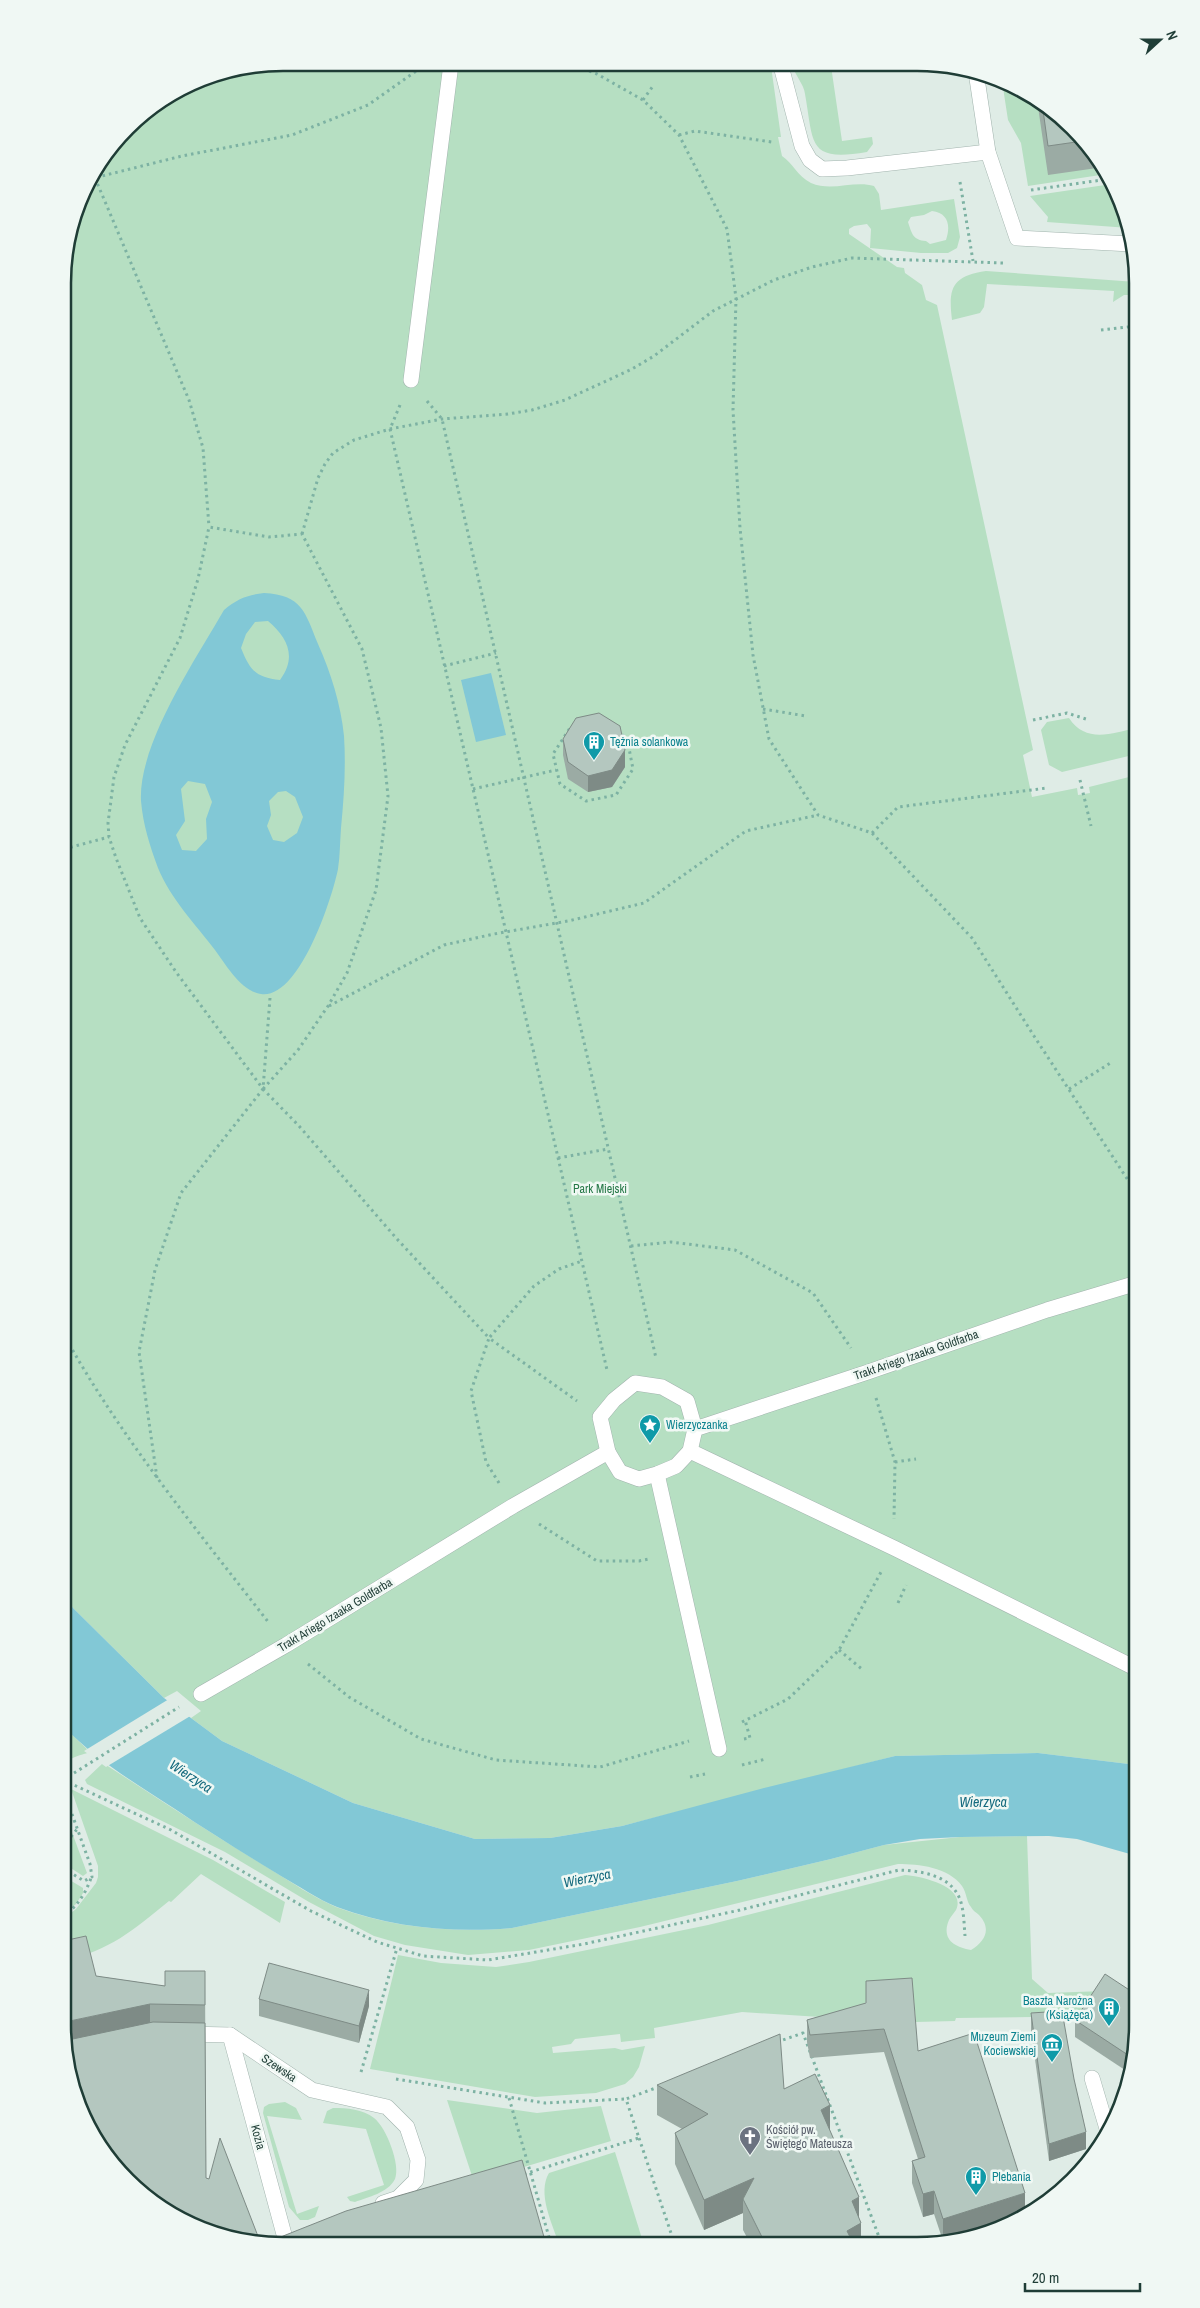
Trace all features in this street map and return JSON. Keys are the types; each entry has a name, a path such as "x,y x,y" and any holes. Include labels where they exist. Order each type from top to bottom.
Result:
{"street":[{"path":"411,380 450,71"},
{"path":"783,71 802,146 810,160 822,169 848,168 988,152"},
{"path":"977,80 988,152 1018,238 1125,244"},
{"name":"Trakt Ariego Izaaka Goldfarba","path":"695,1429 1047,1310 1129,1285"},
{"path":"636,1384 662,1387 687,1401 695,1429 690,1451 676,1466 657,1474 638,1479 620,1472 608,1452 600,1417 614,1400 636,1384"},
{"path":"690,1451 894,1548 1129,1665"},
{"name":"Trakt Ariego Izaaka Goldfarba","path":"201,1694 286,1645 513,1506 608,1452"},
{"path":"657,1474 718,1742"},
{"path":"172,2033 230,2035"},
{"name":"Szewska","path":"230,2035 312,2090 388,2107 406,2127 418,2160 416,2180 398,2198 370,2207"},
{"name":"Kozia","path":"230,2035 277,2237"},
{"path":"1092,2078 1105,2122"},
{"path":"287,2237 301,2231"}],"path":[{"path":"101,176 182,156 292,134 368,105 416,71"},
{"path":"589,71 643,100 679,135 727,229 736,298 733,410 736,469 753,655 769,739 818,815"},
{"path":"643,100 653,86"},
{"path":"679,135 695,131 802,146"},
{"path":"157,1478 138,1352 155,1270 181,1193 264,1089 298,1050 328,1006 347,973 376,890 388,796 381,728 362,648 302,534 318,478 333,453 354,440 390,429 442,419 508,414 532,410 565,400 632,369 654,356 693,324 736,298 794,272 852,258 973,260 956,156"},
{"path":"1025,191 1102,180"},
{"path":"95,185 189,400 203,448 209,528 198,579 180,638 125,745 114,778 108,806 109,837 140,918 176,972 264,1089 299,1126 397,1239 489,1338 600,1417"},
{"path":"1101,330 1129,327"},
{"path":"442,419 662,1387"},
{"path":"390,429 614,1400"},
{"path":"209,528 269,537 302,534"},
{"path":"444,666 496,653"},
{"path":"763,709 806,716"},
{"path":"1033,720 1067,713 1089,720"},
{"path":"600,721 627,738 633,769 616,795 586,801 560,784 556,770 553,754 570,728 600,721"},
{"path":"473,789 556,770"},
{"path":"1080,780 1091,826"},
{"path":"872,832 898,807 1047,788"},
{"path":"328,1006 444,946 494,934 506,934 557,924 644,903 746,831 818,815 872,832 972,938 1129,1182"},
{"path":"71,847 109,837"},
{"path":"264,1089 270,998"},
{"path":"1069,1089 1112,1062"},
{"path":"558,1158 608,1149"},
{"path":"71,1348 84,1372 157,1478 286,1645 349,1698 421,1739 496,1760 600,1767 718,1742 745,1720 788,1699 839,1650 894,1548 895,1462 868,1372 813,1293 736,1250 671,1242 630,1246"},
{"path":"582,1261 559,1269 534,1286 489,1338 471,1391 486,1462 513,1506 597,1561 639,1561 676,1553"},
{"path":"895,1462 916,1459"},
{"path":"839,1650 863,1670"},
{"path":"71,1775 201,1694"},
{"path":"745,1720 750,1738"},
{"path":"71,1785 172,1830 311,1911 377,1942 423,1956 488,1960 584,1944 740,1910 899,1870 918,1871 948,1881 960,1898 965,1936"},
{"path":"71,1811 90,1864 92,1877 85,1894 71,1910"},
{"path":"71,1837 78,1828"},
{"path":"71,1873 84,1881 92,1877"},
{"path":"360,2073 397,1948"},
{"path":"775,2043 802,2033 879,2237"},
{"path":"351,2071 370,2074"},
{"path":"388,2078 545,2103 626,2099 663,2085"},
{"path":"509,2098 549,2237"},
{"path":"626,2099 672,2237"},
{"path":"522,2175 639,2138"}],"green space":[{"name":"Park Miejski","path":"283,71 772,71 781,137 778,137 782,156 806,180 811,183 827,186 859,184 874,186 879,194 881,210 954,199 960,237 957,248 948,253 921,253 870,248 871,229 867,224 854,226 849,229 849,234 897,267 904,268 905,273 922,285 926,300 937,305 1033,750 1023,755 1032,797 1077,788 1078,795 1090,793 1089,787 1129,777 1129,1764 1038,1753 895,1756 622,1826 550,1838 475,1839 353,1803 222,1741 191,1718 201,1711 177,1691 164,1698 71,1605 71,283 75,241 87,202 107,165 124,143 143,124 165,107 189,93 215,82 241,75","holes":["932,211 942,214 948,225 946,240 930,244 916,238 912,233 908,222 911,217 924,215"]},
{"path":"795,71 832,71 842,141 872,137 873,144 867,152 833,154 823,151 817,146 810,126 804,90"},
{"path":"1003,89 1035,107 1057,124 1076,143 1099,175 1028,186 1021,143 1008,120"},
{"path":"1105,185 1122,227 1047,222 1048,217 1030,196"},
{"path":"986,271 1129,281 1129,295 1124,295 1113,302 1114,291 987,284 984,307 980,313 952,320 951,300 955,285 959,280 975,273"},
{"path":"1069,718 1083,731 1100,735 1129,730 1129,756 1062,772 1049,765 1041,730 1047,722"},
{"path":"71,1734 90,1752 71,1759"},
{"path":"103,1763 228,1843 327,1903 379,1920 445,1929 512,1928 737,1881 884,1845 960,1837 1027,1836 1032,1979 1048,1993 1104,1991 1087,2017 1032,2020 1032,2017 956,2018 955,2021 916,2022 914,2000 865,2002 865,2025 836,2018 742,2012 654,2028 655,2038 621,2042 620,2034 575,2039 571,2044 552,2047 553,2053 615,2048 622,2050 645,2046 639,2067 633,2077 625,2084 596,2093 535,2097 370,2069 398,1955 441,1963 496,1967 529,1962 708,1925 905,1875 931,1880 949,1889 955,1895 958,1902 956,1910 949,1920 947,1927 948,1937 954,1944 971,1950 983,1939 986,1930 985,1925 979,1915 969,1905 962,1886 949,1875 924,1866 898,1864 640,1927 529,1950 468,1955 405,1945 374,1936 309,1902 225,1852 87,1784 85,1780"},
{"path":"71,1789 213,1860 285,1902 280,1923 201,1874 171,1902 169,1901 120,1938 95,1951 71,1959 71,1913 96,1883 98,1866"},
{"path":"71,1830 87,1873 83,1876 71,1868"},
{"path":"71,1881 83,1888 83,1893 71,1908"},
{"path":"447,2100 537,2113 601,2106 611,2141 474,2182"},
{"path":"285,2102 296,2108 302,2120 267,2116 297,2214 319,2206 315,2217 308,2220 300,2220 289,2207 263,2113 264,2107 269,2104"},
{"path":"333,2108 360,2111 370,2115 379,2123 388,2138 396,2165 395,2179 388,2188 355,2202 350,2201 347,2197 384,2185 366,2129 323,2123 327,2111"},
{"path":"615,2152 642,2237 557,2237 545,2199 546,2181 549,2173"}],"water":[{"path":"264,593 287,597 300,607 305,614 335,689 343,724 345,759 339,864 329,902 312,945 300,965 288,981 275,992 261,994 247,988 229,970 169,890 158,868 150,843 143,818 141,801 143,778 149,754 159,728 171,702 224,610 247,596","holes":["268,621 281,634 288,648 288,663 280,680 265,677 254,671 247,662 241,648 246,634 255,622","188,781 205,784 212,802 206,819 207,839 196,851 182,850 176,835 185,821 181,789","286,791 295,797 303,817 297,833 284,842 273,840 267,826 271,815 269,801 278,792"]},
{"path":"491,673 506,735 476,742 461,680"},
{"name":"Wierzyca","path":"71,1605 164,1698 222,1741 353,1803 475,1839 550,1838 622,1826 764,1788 895,1756 1038,1753 1129,1764 1129,1854 1077,1839 1049,1836 920,1839 884,1845 737,1881 512,1928 468,1930 423,1927 379,1920 358,1914 337,1907 315,1896 201,1826 116,1770 71,1733"}],"pier":[{"path":"169,1699 192,1715 106,1767 84,1751"}],"building":[{"path":"1043,113 1075,142 1048,146"},
{"name":"Tężnia solankowa","path":"599,713 620,726 625,750 612,770 588,776 568,762 563,739 576,718"},
{"path":"86,1936 96,1976 165,1986 165,1971 205,1971 205,2005 150,2004 71,2021 71,1939"},
{"path":"269,1963 369,1990 359,2026 259,1999"},
{"path":"1105,1974 1129,1990 1127,2054 1075,2020"},
{"path":"912,1978 918,2051 974,2033 1025,2193 943,2219 934,2191 923,2194 912,2161 925,2157 884,2029 810,2035 807,2020 866,2003 866,1981"},
{"name":"Muzeum Ziemi Kociewskiej","path":"1062,2011 1086,2132 1049,2144 1031,2013"},
{"path":"153,2022 205,2023 206,2178 209,2179 220,2138 258,2235 228,2230 189,2215 165,2201 133,2175 107,2143 87,2106 75,2067 72,2039"},
{"name":"Kościół pw. Świętego Mateusza","path":"780,2034 784,2089 815,2074 830,2105 821,2110 859,2197 852,2201 861,2223 847,2231 850,2237 762,2237 743,2199 754,2178 704,2200 675,2133 708,2114 657,2085"},
{"path":"522,2160 544,2237 281,2237 346,2211"}],"place":[{"name":"Tężnia solankowa","path":"594,761"},
{"name":"Wierzyczanka","path":"650,1444"},
{"name":"Baszta Narożna (Książęca)","path":"1109,2027"},
{"name":"Muzeum Ziemi Kociewskiej","path":"1052,2063"},
{"name":"Kościół pw. Świętego Mateusza","path":"750,2156"},
{"name":"Plebania","path":"976,2196"}]}
